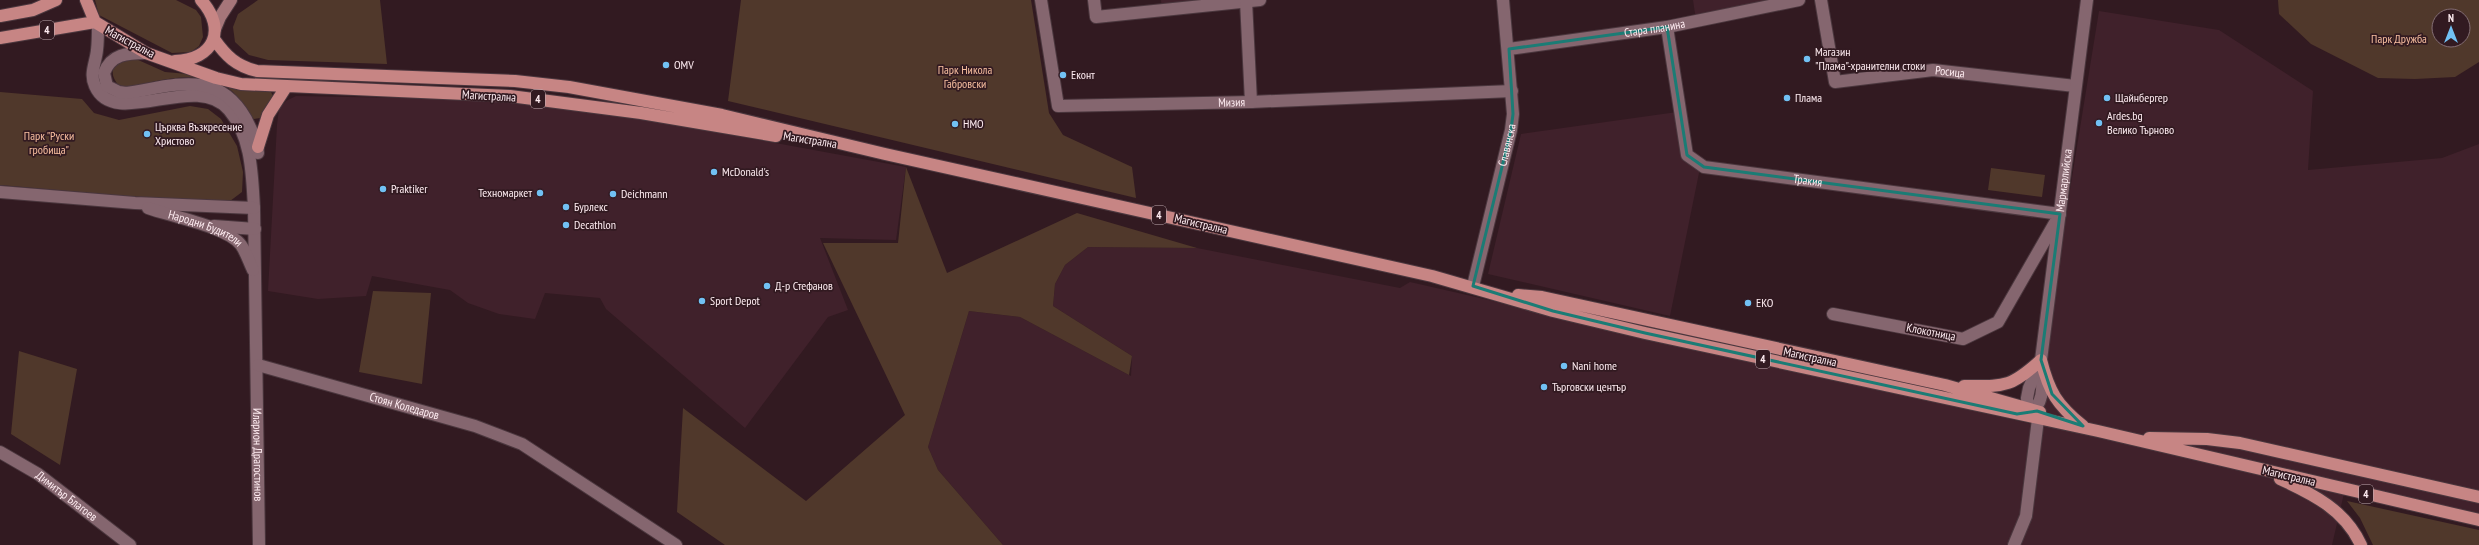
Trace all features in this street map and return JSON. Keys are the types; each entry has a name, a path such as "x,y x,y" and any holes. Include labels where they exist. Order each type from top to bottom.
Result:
{"main road":[{"name":"4","path":"0,16 33,10 56,0"},
{"name":"Магистрална","path":"86,0 96,24"},
{"name":"Магистрална","path":"201,0 211,14 215,34 232,61 242,67 257,71 516,81 562,86 722,115 859,148 1472,286 1576,317 2029,413 2083,426 2098,432"},
{"name":"Магистрална","path":"0,38 96,24 146,52 168,61 241,84 510,96 641,113 859,148"},
{"name":"Магистрална","path":"168,61 183,61 198,57 208,48 215,34"},
{"path":"258,147 268,115 286,87"},
{"name":"Магистрална","path":"1495,293 1542,297 1945,385 2029,413 2098,432 2479,520"},
{"path":"1945,385 1999,385 2011,383 2019,380 2041,360 2052,394 2060,406 2083,426"},
{"path":"2128,438 2207,439 2240,443 2479,498"},
{"path":"2253,468 2326,502 2345,519 2361,545"}],"street":[{"path":"215,34 220,17 231,0"},
{"name":"Мизия","path":"1041,0 1058,106 1251,102 1512,91"},
{"path":"1094,0 1096,17 1260,0"},
{"name":"Славянска","path":"1472,286 1511,130 1513,114 1509,49 1503,0"},
{"name":"Стара планина","path":"1509,49 1667,26 1799,0"},
{"name":"Росица","path":"1822,0 1835,82 1933,70 2076,86"},
{"name":"Мармарлийска","path":"2014,545 2026,516 2029,388 2041,360 2087,0"},
{"path":"1246,1 1251,102"},
{"path":"96,24 97,51 92,76 97,90 108,101 132,103 203,95 221,102 229,110 243,135 249,155 254,208 258,365"},
{"name":"Тракия","path":"1667,26 1687,155 1704,167 2060,214"},
{"path":"146,52 125,53 111,61 104,73 107,86 119,92 126,93 188,84 221,90 229,96 240,110 258,147 254,208"},
{"name":"Народни Будители","path":"0,192 135,203 254,208"},
{"name":"Народни Будители","path":"135,203 184,220 208,225 236,240 241,245 255,276"},
{"name":"Клокотница","path":"1833,314 1964,339 1998,322 2060,214"},
{"path":"208,225 255,229"},
{"name":"Иларион Драгостинов","path":"258,365 259,545"},
{"name":"Стоян Коледаров","path":"258,365 475,426 522,444 676,545"},
{"name":"Димитър Благоев","path":"0,452 38,474 130,545"}],"highlighted area":[{"path":"1667,27 1687,155 1704,167 2060,214 2041,360 2052,394 2083,426 2037,411 2017,414 1645,333 1553,311 1473,286 1511,130 1513,114 1509,49"}],"shaded area":[{"path":"1161,0 1260,0 1162,10"},
{"path":"1693,0 1799,0 1696,20"},
{"path":"2099,11 2219,30 2313,91 2308,170 2442,158 2479,144 2479,520 2345,489 2332,545 1003,545 938,470 928,447 969,311 1020,317 1131,376 1132,356 1053,306 1055,284 1065,265 1088,247 1197,248 1400,288 1410,282 2032,424"},
{"path":"296,96 507,100 645,119 906,167 896,240 820,238 848,310 828,317 745,428 606,309 600,298 545,293 535,319 499,314 468,303 450,290 372,276 366,296 318,299 268,291 279,109 286,101"},
{"path":"1677,112 1685,157 1700,168 1670,316 1488,274 1521,134"}],"green space":[{"path":"95,0 176,0 196,10 201,17 203,37 199,46 191,52 172,53 99,15"},
{"path":"258,0 380,0 387,64 268,60 249,55 235,42 233,27 238,14"},
{"name":"Парк Никола Габровски","path":"741,0 1031,0 1049,113 1063,135 1132,167 1136,198 728,101"},
{"name":"Парк Дружба","path":"2278,0 2479,0 2479,62 2455,77 2415,79 2378,78 2311,44 2279,14"},
{"path":"120,59 136,59 165,72 200,75 244,88 271,92 273,96 260,118 254,119 248,114 233,92 222,84 210,79 196,77 167,79 126,88 119,86 114,79 113,69"},
{"name":"Парк \"Руски гробища\"","path":"0,92 82,99 94,113 119,120 190,106 208,109 221,119 237,146 243,172 242,192 230,201 201,201 0,185"},
{"path":"906,167 947,273 1077,213 1197,248 1088,247 1065,265 1055,284 1053,306 1132,356 1129,375 1020,317 969,311 928,447 938,470 1003,545 725,545 677,512 683,408 806,501 905,415 823,243 898,243"},
{"path":"1991,168 2045,175 2042,197 1988,190"},
{"path":"373,291 431,293 422,384 359,372"},
{"path":"19,351 77,369 60,465 11,434"},
{"path":"2347,501 2479,530 2479,545 2373,545 2360,518"}],"place":[{"name":"Магазин \"Плама\"-хранителни стоки","path":"1807,59"},
{"name":"OMV","path":"666,65"},
{"name":"Еконт","path":"1063,75"},
{"name":"Плама","path":"1787,98"},
{"name":"Щайнбергер","path":"2107,98"},
{"name":"Ardes.bg Велико Търново","path":"2099,123"},
{"name":"HMO","path":"955,124"},
{"name":"Църква Възкресение Христово","path":"147,134"},
{"name":"McDonald's","path":"714,172"},
{"name":"Praktiker","path":"383,189"},
{"name":"Техномаркет","path":"540,193"},
{"name":"Deichmann","path":"613,194"},
{"name":"Бурлекс","path":"566,207"},
{"name":"Decathlon","path":"566,225"},
{"name":"Д-р Стефанов","path":"767,286"},
{"name":"Sport Depot","path":"702,301"},
{"name":"EKO","path":"1748,303"},
{"name":"Nani home","path":"1564,366"},
{"name":"Търговски център","path":"1544,387"}]}
